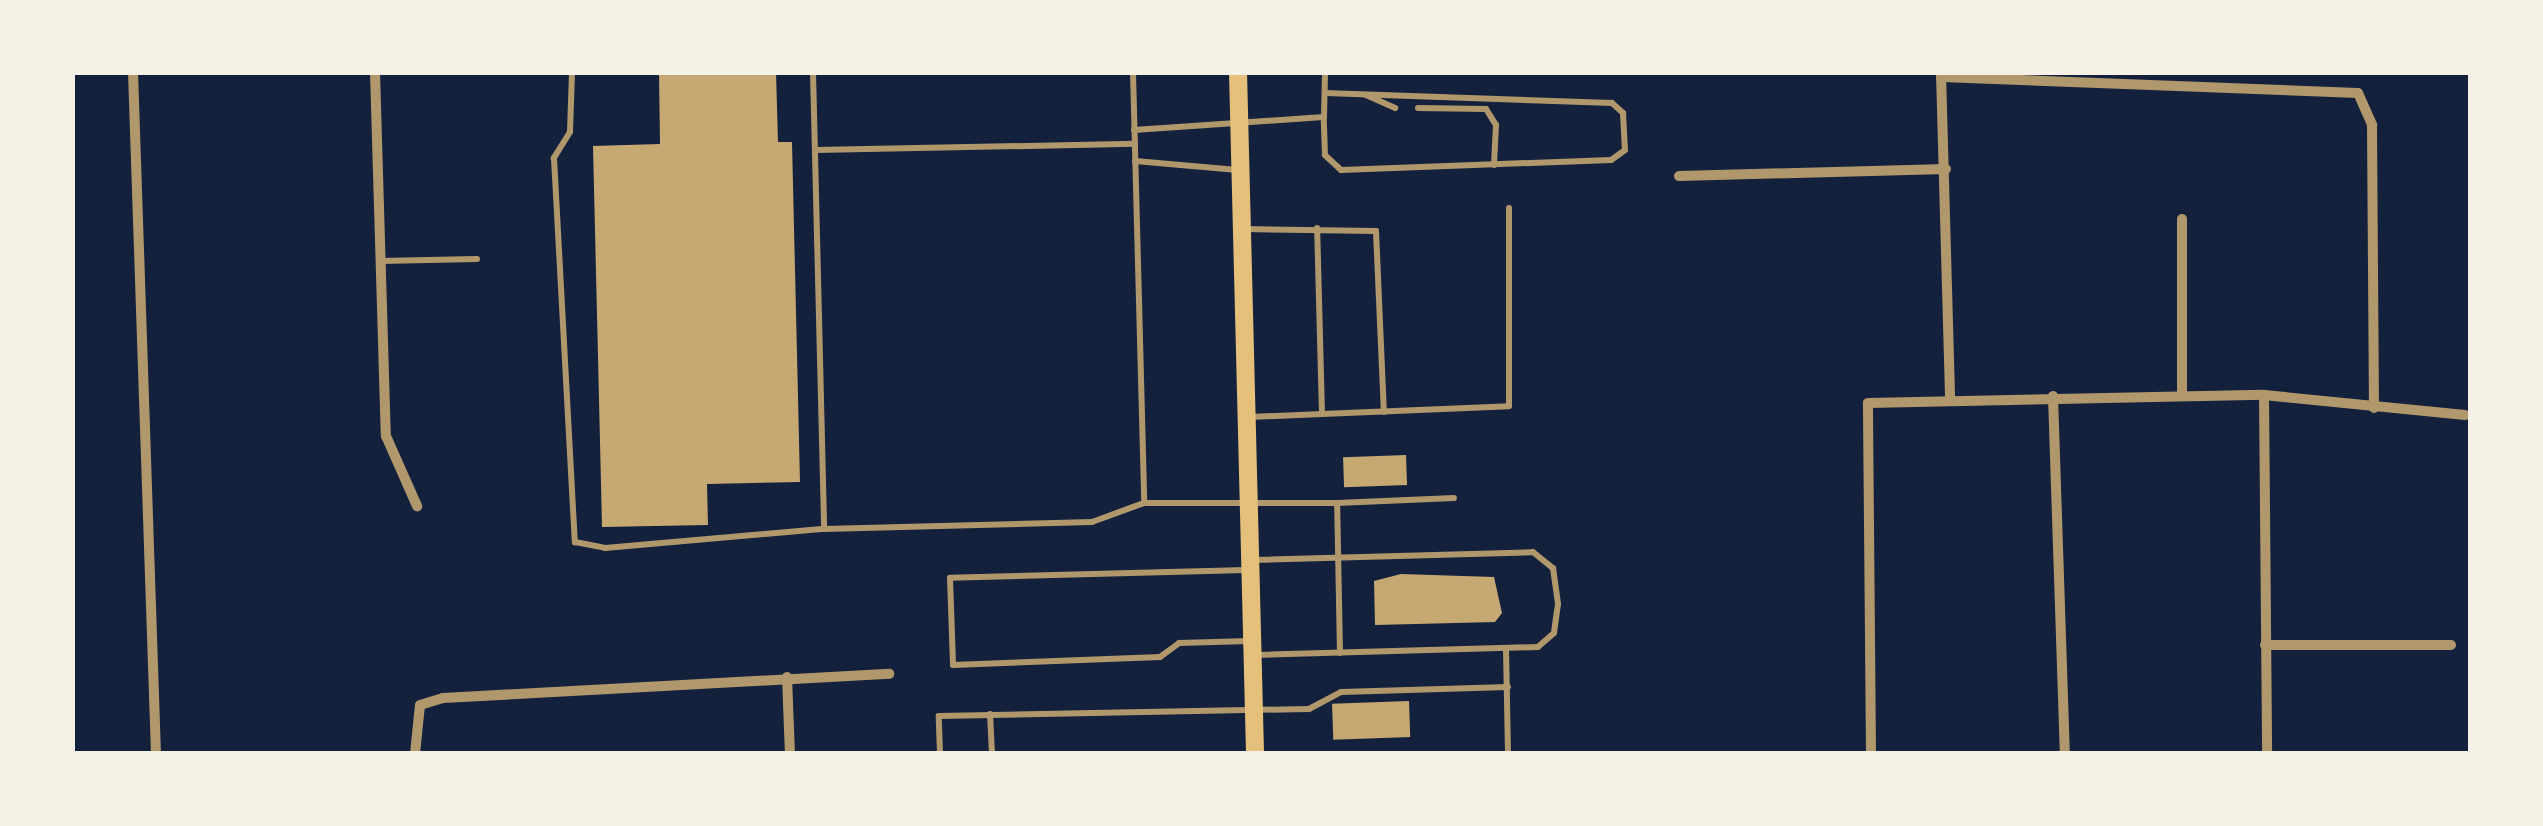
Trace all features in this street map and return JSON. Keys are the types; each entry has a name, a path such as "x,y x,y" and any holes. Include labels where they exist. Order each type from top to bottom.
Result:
{"main road":[{"path":"1238,72 1256,754"}],"street":[{"path":"133,72 156,754"},
{"path":"375,72 386,436 417,506"},
{"path":"1950,398 1942,75 2358,93 2372,125 2374,408"},
{"path":"1679,176 1946,168"},
{"path":"2182,219 2182,395"},
{"path":"2264,395 2267,754"},
{"path":"1871,754 1868,403 1950,398 2264,395 2465,415"},
{"path":"2053,396 2066,754"},
{"path":"2265,644 2450,644"},
{"path":"415,754 420,705 460,695 889,674"},
{"path":"787,677 790,754"}],"lane":[{"path":"572,72 570,132 554,158 575,542 605,548 824,529 1092,522 1144,503 1250,506 1454,498"},
{"path":"813,72 824,529"},
{"path":"1133,72 1144,503"},
{"path":"1325,72 1324,117 1325,156 1341,170 1619,159 1620,106 1325,93"},
{"path":"1395,72 1520,72"},
{"path":"1365,95 1395,108"},
{"path":"1418,108 1486,108 1496,125 1494,164"},
{"path":"1134,130 1324,117"},
{"path":"815,150 1134,144"},
{"path":"1135,162 1241,170"},
{"path":"1248,417 1384,412 1513,401 1508,208"},
{"path":"1243,229 1370,226 1380,238 1384,412"},
{"path":"1317,228 1322,414"},
{"path":"379,261 477,259"},
{"path":"1337,503 1340,653"},
{"path":"1544,555 1557,586 1554,633 1538,647 1340,653 1179,643 1160,657 953,665 950,578 1338,558 1544,555"},
{"path":"1506,648 1508,754"},
{"path":"940,754 939,716 1255,704 1310,709 1341,692 1508,687"},
{"path":"990,714 992,754"}],"building":[{"path":"659,72 776,72 778,142 792,142 800,482 707,484 708,525 602,527 593,146 660,144"},
{"path":"1406,455 1407,485 1344,487 1343,457"},
{"path":"1401,574 1494,577 1502,613 1495,622 1375,625 1374,581"},
{"path":"1409,701 1410,737 1333,740 1332,704"}]}
